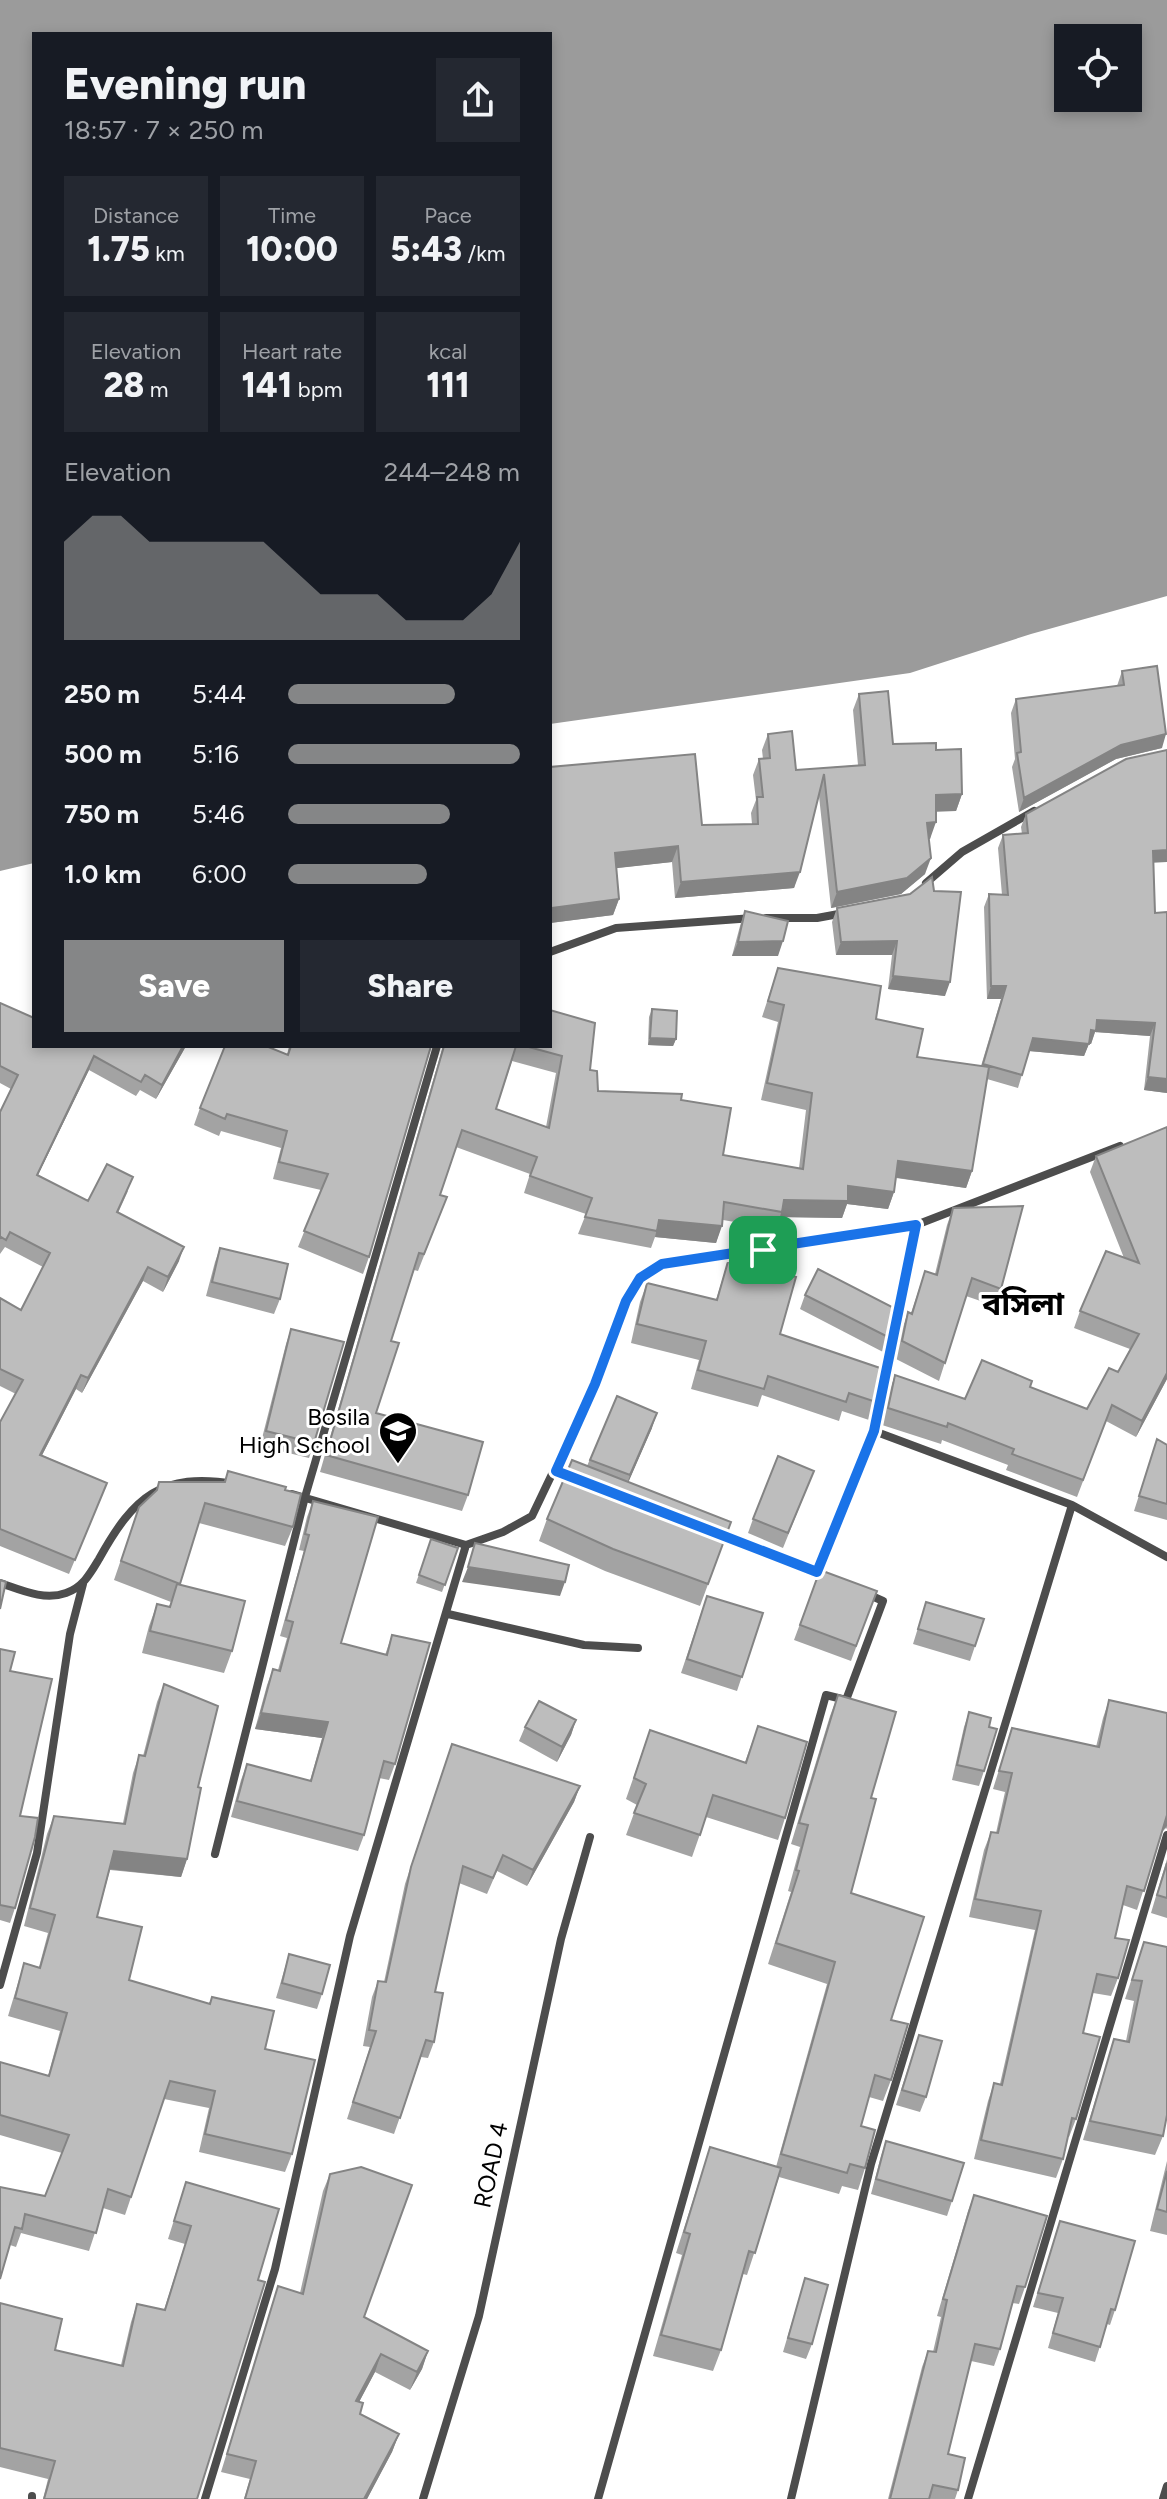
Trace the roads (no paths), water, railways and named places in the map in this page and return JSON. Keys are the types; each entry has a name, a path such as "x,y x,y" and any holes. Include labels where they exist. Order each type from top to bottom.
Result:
{"street":[{"path":"916,891 962,852 1038,809"},
{"path":"552,951 616,928 735,918 817,918 861,910"},
{"path":"215,1854 305,1497 436,1048"},
{"path":"279,1491 466,1545 503,1532 532,1516 595,1384 626,1301 640,1278 662,1264 916,1225 1128,1144"},
{"path":"817,1572 874,1431 916,1225"},
{"path":"874,1431 1072,1505 1167,1557"},
{"path":"556,1471 571,1476"},
{"path":"0,1985 37,1853 70,1634 83,1584 119,1522 136,1502 179,1481 210,1480 252,1486"},
{"path":"791,2499 871,2164 1072,1505"},
{"path":"716,1532 830,1577"},
{"path":"205,2499 275,2269 350,1936 466,1545"},
{"path":"0,1583 41,1596 65,1593 83,1584"},
{"path":"598,2499 826,1695 846,1700 883,1601 857,1589"},
{"path":"448,1614 584,1645 638,1648"},
{"path":"968,2499 1167,1835"},
{"name":"ROAD 4","path":"423,2499 479,2316 561,1939 590,1837"},
{"path":"1163,2499 1167,2486"}],"place":[{"name":"Bosila High School","path":"398,1465"}],"district":[{"name":"বসিলা","path":"1023,1304"}]}
